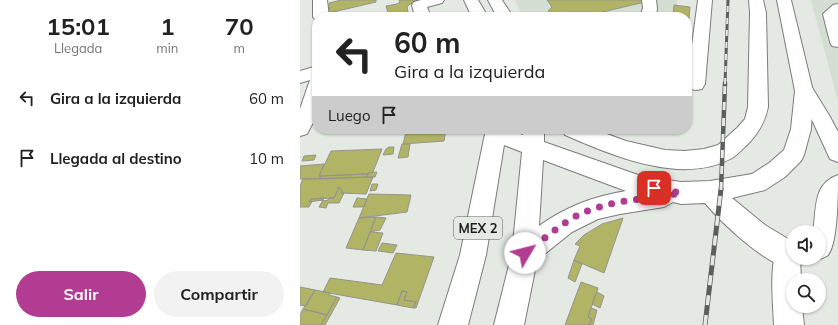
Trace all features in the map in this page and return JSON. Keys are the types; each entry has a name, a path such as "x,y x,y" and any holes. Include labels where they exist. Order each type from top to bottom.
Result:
{"main road":[{"path":"320,0 320,12"},
{"path":"421,12 419,5 436,0"},
{"path":"471,0 477,12"},
{"path":"495,0 502,12"},
{"path":"649,0 649,12"},
{"path":"696,84 705,0"},
{"path":"584,134 610,145 656,157 682,160 696,159 723,153 749,131 756,120 758,107 758,13 756,0"},
{"path":"525,253 567,221 578,215 598,208 632,200 681,193 710,192 757,182 777,170 793,155 801,129 804,91 784,0"},
{"path":"838,8 832,14 838,42"},
{"path":"300,77 312,73"},
{"path":"804,91 822,120 838,153"},
{"path":"300,128 309,112 312,102"},
{"name":"MEX 2","path":"453,325 473,256 496,134"},
{"path":"509,134 534,138 641,186 681,193"},
{"path":"509,325 525,253 534,138"},
{"path":"826,225 829,198 833,189 838,185"},
{"path":"710,192 720,204 754,234 786,252"},
{"path":"789,265 787,278 789,325"}],"shaded area":[{"path":"515,0 677,0 676,12 521,12"},
{"path":"811,0 838,0 838,101"}],"building":[{"path":"341,0 376,0 376,2 333,12 329,12 329,3"},
{"path":"399,0 422,0 410,4 407,7 408,12 388,12 386,6 400,2"},
{"path":"547,0 643,0 645,2 602,12 548,12 552,7"},
{"path":"674,5 690,7 690,12 673,12"},
{"path":"406,134 445,134 444,141 403,144"},
{"path":"402,144 410,144 408,157 398,158"},
{"path":"389,147 394,147 393,154 383,155 386,149"},
{"path":"382,149 373,172 368,174 319,176 331,151"},
{"path":"316,155 314,160 302,161 304,156"},
{"path":"324,164 319,179 300,179 300,166"},
{"path":"377,172 375,177 367,177 368,173"},
{"path":"368,174 367,177 319,179 321,176"},
{"path":"373,177 366,194 341,193 342,191 339,187 334,198 311,199 309,202 312,201 309,207 300,207 300,186 303,179"},
{"path":"372,184 378,184 376,190 370,191"},
{"path":"339,187 342,191 341,193 344,193 339,203 328,203 326,208 319,207 323,200 309,202 311,199 324,198 323,201 328,200 329,198 334,198"},
{"path":"369,194 411,195 407,212 359,218"},
{"path":"357,198 367,199 364,207 353,207"},
{"path":"376,217 363,250 346,248 359,218"},
{"path":"376,217 386,218 380,230 370,232"},
{"path":"623,218 604,273 574,260 580,246 575,244 584,235 602,224"},
{"path":"370,232 383,233 376,251 363,250"},
{"path":"382,243 397,245 393,253 378,251"},
{"path":"396,253 434,257 416,308 413,308 416,302 404,300 407,292 402,291 397,305 323,292 330,278 382,285"},
{"path":"574,260 582,264 575,282 568,278"},
{"path":"581,282 598,288 588,317 592,319 589,325 565,325"},
{"path":"300,287 315,290 306,306 300,305"},
{"path":"315,290 330,293 329,295 337,297 327,315 303,309"},
{"path":"402,291 407,292 404,300 416,302 413,308 397,305"},
{"path":"597,292 604,296 600,308 592,304"},
{"path":"337,297 340,298 325,325 321,325"},
{"path":"591,308 597,310 593,325 589,325 592,319 588,317"},
{"path":"303,309 327,315 321,325 300,325 300,315"}],"railway":[{"path":"725,84 728,0"},
{"path":"721,190 725,83"},
{"path":"705,325 721,189"}],"route":[{"path":"525,253 567,221 588,211 632,200 681,193 654,188"}]}
